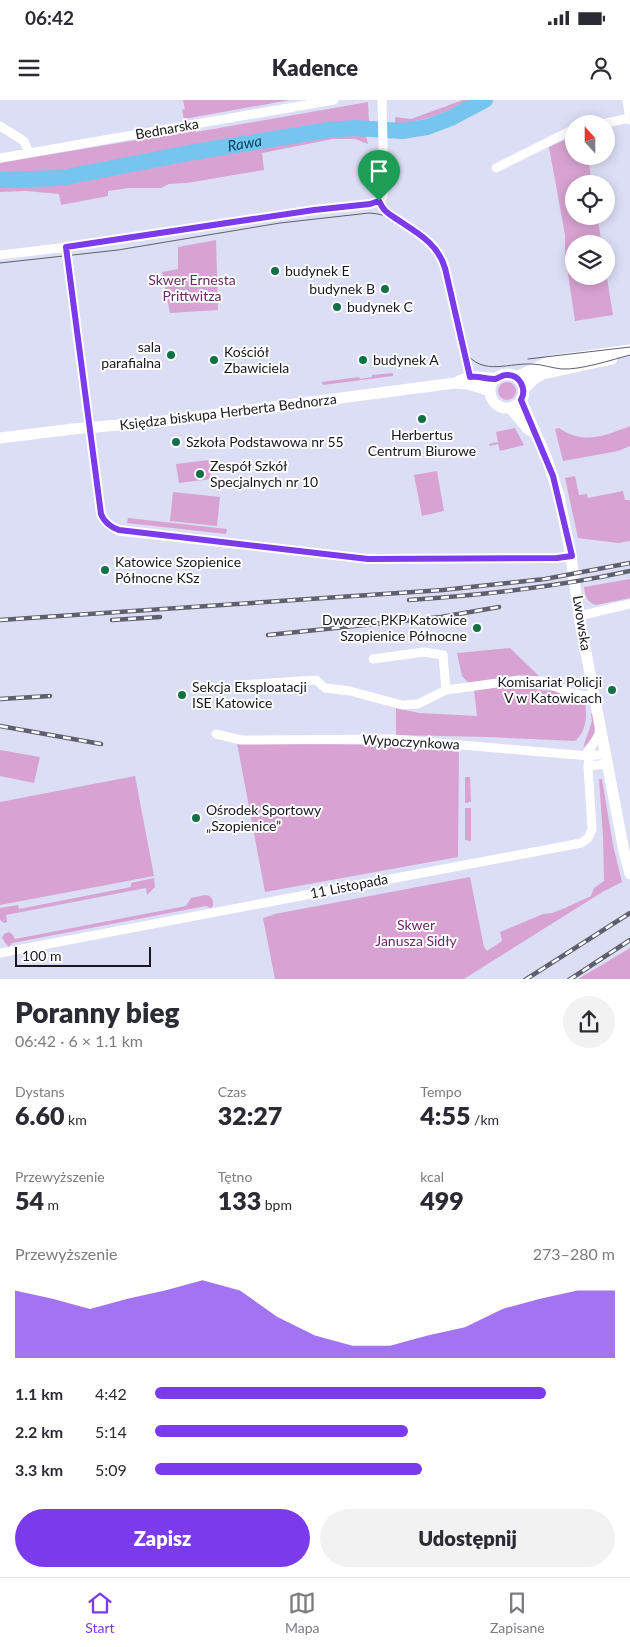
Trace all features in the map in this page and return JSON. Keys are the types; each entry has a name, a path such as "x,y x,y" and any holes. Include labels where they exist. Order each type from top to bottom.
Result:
{"street":[{"name":"Bednarska","path":"0,158 334,100"},
{"path":"0,255 314,210 370,204 379,201 384,196 382,100"},
{"path":"615,122 630,119 627,100"},
{"path":"0,126 24,141 29,153"},
{"path":"496,168 565,134"},
{"path":"379,201 385,213 408,226 429,242 440,254 445,268 470,377"},
{"path":"66,247 101,510 104,519 115,529 354,558 548,558 572,556"},
{"path":"516,377 551,361 630,350"},
{"path":"523,395 521,382 516,377 508,375 496,379 490,391 495,403 501,407 510,408 514,406 523,395 534,379 543,374 630,354"},
{"name":"Księdza biskupa Herberta Bednorza","path":"455,383 470,377 496,379"},
{"name":"Księdza biskupa Herberta Bednorza","path":"0,438 198,416 455,383 468,384 490,391"},
{"name":"Lwowska","path":"523,395 535,433 555,482 572,556 580,616 594,694 630,874"},
{"name":"Lwowska","path":"510,408 535,433"},
{"path":"580,616 630,604"},
{"path":"373,659 424,652 443,655 446,690"},
{"path":"240,685 316,680 325,688 350,691 402,705 418,704 446,690 519,680 542,681 571,693 585,696 594,694"},
{"path":"589,757 601,732"},
{"name":"Wypoczynkowa","path":"216,734 241,740 393,739 589,757 606,755"},
{"name":"Wypoczynkowa","path":"589,757 606,755"},
{"name":"11 Listopada","path":"0,953 581,843 588,838 592,830 589,757"}],"green space":[{"path":"183,100 290,100 184,119 182,110 185,109"},
{"path":"463,100 471,100 434,116 395,124 395,117 411,119"},
{"path":"368,102 369,122 348,121 304,127 121,159 59,173 0,174 0,163"},
{"path":"347,133 366,136 368,144 355,139 333,139 262,153 264,170 187,183 169,184 161,188 129,188 108,191 108,196 61,205 59,194 26,191 0,192 0,184 53,184 184,159"},
{"path":"565,140 565,165 589,165 591,175 565,175 565,225 599,225 600,235 565,235 549,147"},
{"name":"Skwer Ernesta Prittwitza","path":"216,240 218,310 170,313 162,272 178,269 178,247"},
{"path":"570,285 608,285 613,315 575,321"},
{"path":"393,373 393,376 323,385 322,382 359,377 360,379 372,377 372,375"},
{"path":"503,382 511,382 516,387 514,398 503,400 498,395 498,387"},
{"path":"630,426 630,446 618,451 563,461 555,429 559,428 577,436 594,437 603,436"},
{"path":"515,428 524,445 500,451 498,444 490,446 489,444 498,442 496,432"},
{"path":"209,460 211,479 179,483 176,464"},
{"path":"437,471 444,511 422,516 414,475"},
{"path":"575,476 579,495 587,494 588,498 623,491 625,500 630,500 630,541 618,543 578,538 565,478"},
{"path":"173,492 220,497 217,526 170,521"},
{"path":"128,518 227,529 226,534 127,523"},
{"path":"630,579 630,598 596,605 590,602 586,596 584,587"},
{"path":"510,648 541,678 537,690 584,692 585,724 580,736 575,741 396,735 396,708 419,713 477,716 474,689 462,676 457,653"},
{"path":"591,714 593,714 595,729 593,737 583,748 592,721"},
{"path":"237,743 381,745 459,751 458,857 265,892"},
{"path":"0,750 40,757 34,783 0,776"},
{"path":"135,776 154,876 0,905 0,802"},
{"path":"465,777 470,777 471,802 465,803"},
{"name":"Skwer Janusza Sidły","path":"599,779 602,779 613,845 622,882 604,891 464,979 275,979 263,918 275,914 470,877 484,947 487,951 502,941 500,932 543,914 565,908 591,896 594,888 604,881"},
{"path":"465,808 471,808 471,841 465,840"},
{"path":"154,878 155,887 147,895 146,888 6,915 7,922 4,923 0,920 0,908 18,905 19,909 131,887 131,883"},
{"path":"205,895 210,896 213,901 211,908 206,906 12,943 9,947 2,938 4,934 9,932 15,939 186,906 191,898"},
{"path":"630,948 630,979 578,979"}],"waterway":[{"name":"Rawa","path":"0,180 61,178 194,152 328,130 355,128 402,131 427,127 451,118 485,100"}],"tram line":[{"path":"0,263 118,250 280,223 369,213 386,216 401,223 423,239 434,250 448,283 462,346 468,356 476,362 493,367 531,364 570,369 630,355"},
{"path":"528,359 630,347"}],"railway":[{"path":"0,620 443,590 545,579 630,563"},
{"path":"409,600 520,590 630,571"},
{"path":"268,635 441,617 499,607"},
{"path":"112,620 160,617"},
{"path":"0,699 50,696"},
{"path":"0,726 101,744"},
{"path":"527,979 630,913"},
{"path":"571,979 630,940"}],"place":[{"name":"budynek E","path":"275,271"},
{"name":"budynek B","path":"385,289"},
{"name":"budynek C","path":"337,307"},
{"name":"sala parafialna","path":"171,355"},
{"name":"Kościół Zbawiciela","path":"214,360"},
{"name":"budynek A","path":"363,360"},
{"name":"Herbertus Centrum Biurowe","path":"422,419"},
{"name":"Szkoła Podstawowa nr 55","path":"176,442"},
{"name":"Zespół Szkół Specjalnych nr 10","path":"200,474"},
{"name":"Katowice Szopienice Północne KSz","path":"105,570"},
{"name":"Dworzec PKP Katowice Szopienice Północne","path":"477,628"},
{"name":"Komisariat Policji V w Katowicach","path":"612,690"},
{"name":"Sekcja Eksploatacji ISE Katowice","path":"182,695"},
{"name":"Ośrodek Sportowy „Szopienice”","path":"196,818"}],"route":[{"path":"379,201 385,213 408,226 436,248 440,254 464,344 470,377 477,376 496,379 500,376 508,375 516,377 521,382 524,393 521,400 553,476 572,556 557,558 368,559 113,528 101,514 66,247 314,210 370,204 379,201"}]}
